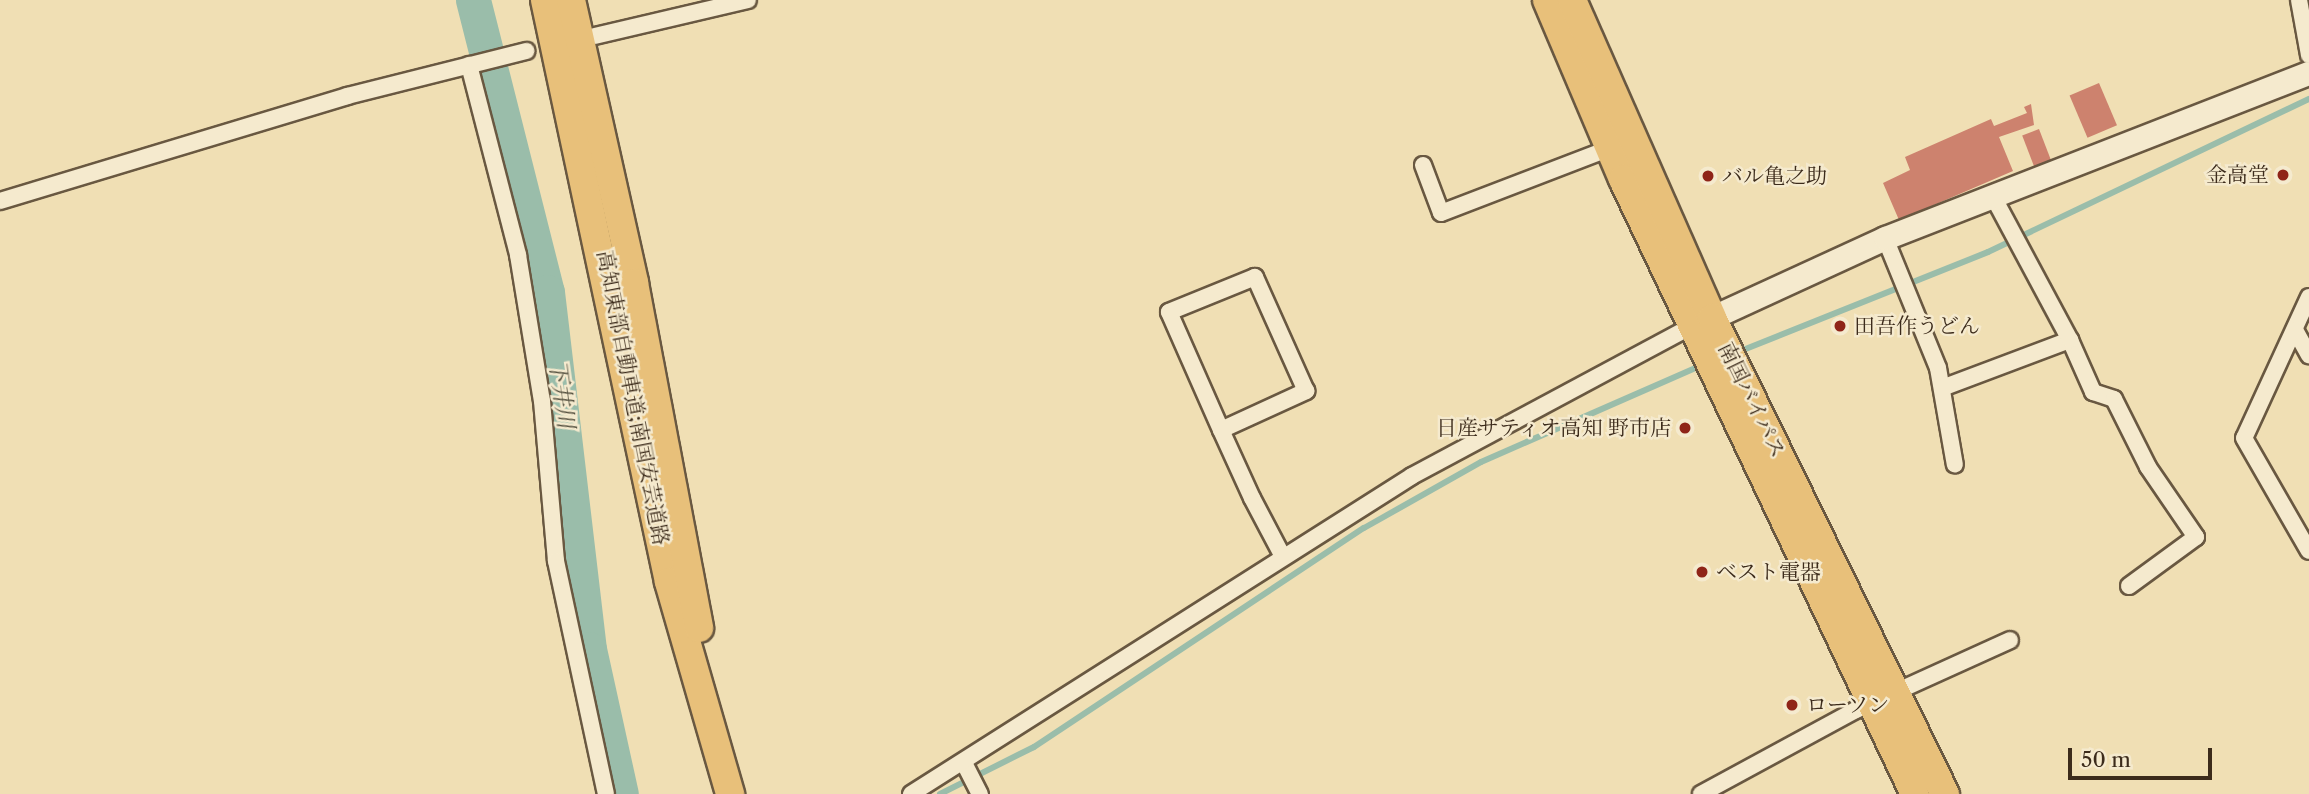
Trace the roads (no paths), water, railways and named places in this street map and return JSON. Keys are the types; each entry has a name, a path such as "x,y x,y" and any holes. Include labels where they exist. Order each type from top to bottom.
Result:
{"highway":[{"name":"高知東部自動車道;南国安芸道路","path":"545,0 669,582 730,794"},
{"name":"高知東部自動車道;南国安芸道路","path":"571,0 635,283 730,794"},
{"name":"南国バイパス","path":"1548,0 1610,148 1702,322 1885,699 1945,794"},
{"name":"南国バイパス","path":"1572,0 1702,322"},
{"name":"南国バイパス","path":"1885,699 1915,794"}],"street":[{"path":"594,36 748,0"},
{"path":"2299,0 2309,55"},
{"path":"0,201 469,65 526,51"},
{"path":"469,65 518,255 542,401 556,561 606,794"},
{"path":"911,794 964,763 1282,555 1412,476 1702,322 1885,238 1994,198 2309,73"},
{"path":"1423,165 1441,213 1610,148"},
{"path":"1994,198 2070,340 2092,392 2114,399 2148,467 2196,537 2129,586"},
{"path":"1885,238 1942,388 1955,465"},
{"path":"1221,430 1306,391 1255,277 1169,312 1221,430 1282,555"},
{"path":"2309,296 2244,438 2309,551"},
{"path":"2295,330 2309,355"},
{"path":"1942,388 2070,340"},
{"path":"1700,794 1885,699 2010,639"},
{"path":"964,763 980,794"}],"waterway":[{"name":"下井川","path":"473,0 547,292 589,649 621,794"},
{"path":"1738,352 1988,252 2309,99"},
{"path":"940,794 1034,747 1364,528 1481,462 1702,365"}],"place":[{"name":"金高堂","path":"2283,175"},
{"name":"バル亀之助","path":"1708,176"},
{"name":"田吾作うどん","path":"1840,326"},
{"name":"日産サティオ高知 野市店","path":"1685,428"},
{"name":"ベスト電器","path":"1702,572"},
{"name":"ローソン","path":"1792,705"}]}
